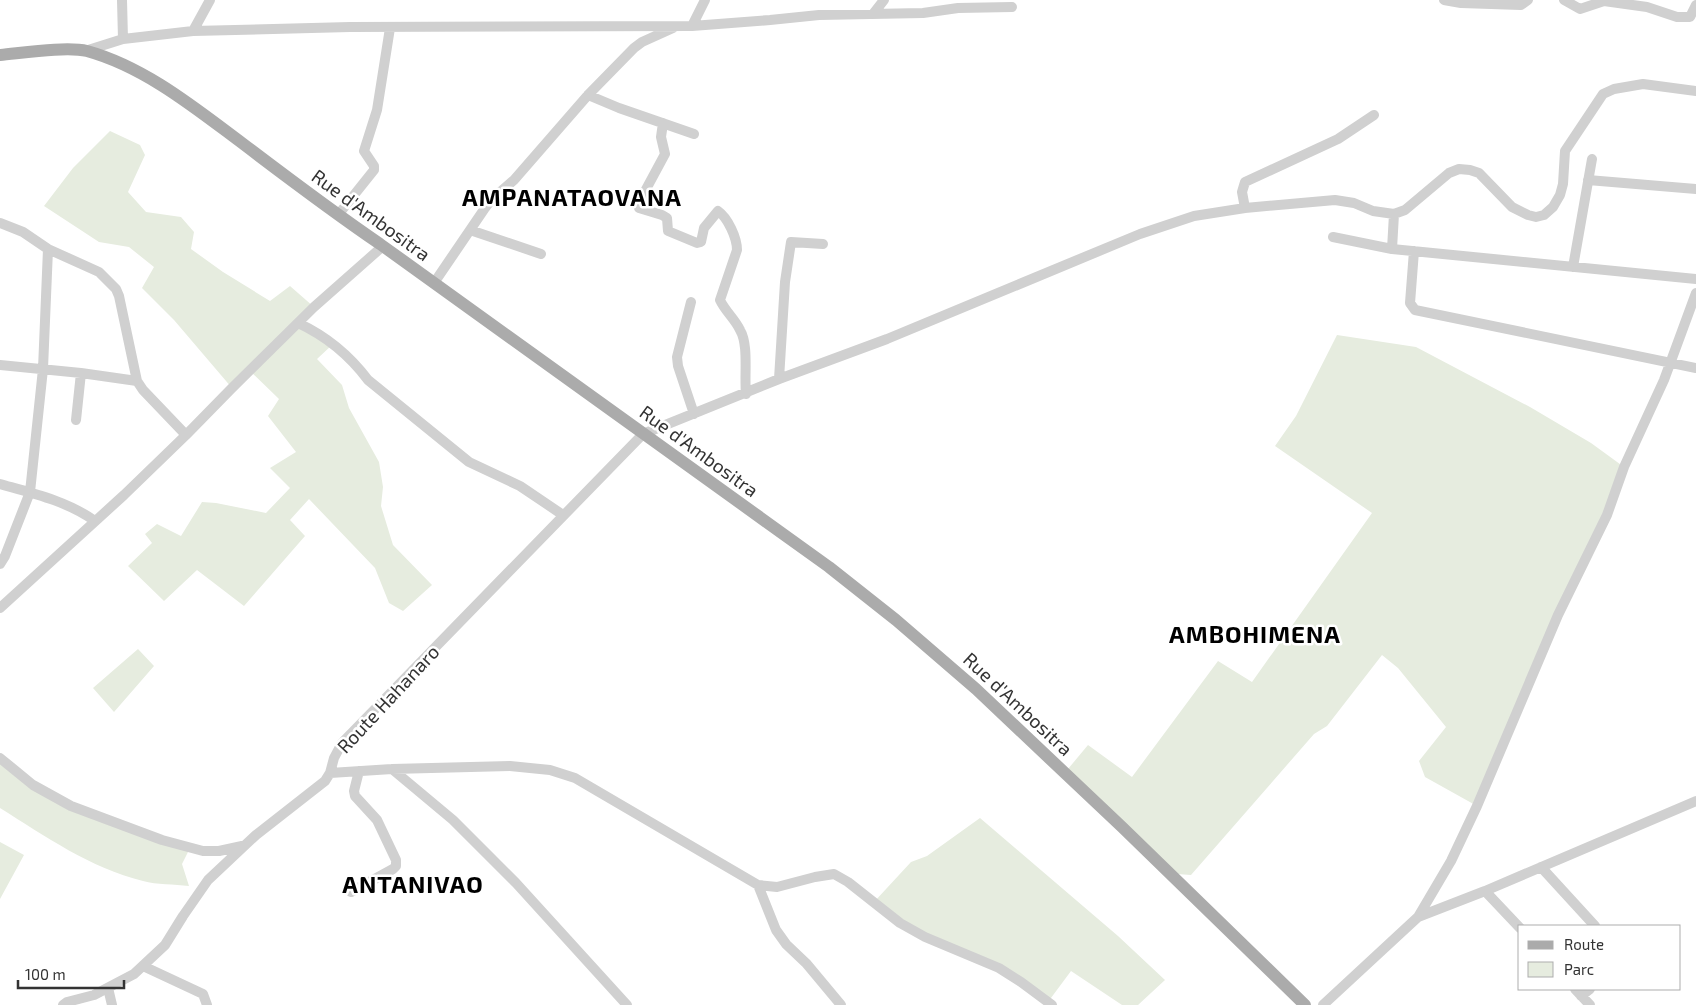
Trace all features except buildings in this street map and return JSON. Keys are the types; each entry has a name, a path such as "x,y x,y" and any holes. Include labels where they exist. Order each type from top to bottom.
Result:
{"main road":[{"name":"Rue d'Ambositra","path":"0,55 85,50 121,64 155,81 198,110 338,215 829,567 896,620 976,689 1084,790 1305,1005"}],"street":[{"path":"122,0 123,39"},
{"path":"193,31 210,0"},
{"path":"692,26 705,0"},
{"path":"873,14 884,0"},
{"path":"1444,0 1461,3 1521,5 1528,0"},
{"path":"1564,0 1580,9 1604,1 1647,7 1677,17 1690,17 1696,5"},
{"path":"85,50 123,39 193,31 350,27 692,26 819,15 923,13 959,4 1012,7"},
{"path":"434,283 491,200 514,180 588,95 634,48 642,42 679,26"},
{"path":"338,215 374,170 374,166 364,151 377,110 390,28"},
{"path":"643,434 746,394 779,379 887,339 1140,234 1194,216 1245,208 1335,200 1354,203 1373,211 1394,214 1405,210 1449,172 1460,169 1479,173 1512,207 1536,218 1544,215 1553,207 1560,195 1564,184 1565,151 1603,94 1614,89 1643,84 1696,91"},
{"path":"588,95 694,134"},
{"path":"1245,208 1242,192 1245,182 1338,139 1374,115"},
{"path":"663,123 661,138 665,154 644,193 639,208 662,215 667,218 668,231 697,242 701,242 704,228 718,211 723,215 737,243 737,250 720,300 742,332 745,348 744,380 746,394"},
{"path":"1573,267 1592,159"},
{"path":"1588,180 1696,189"},
{"path":"1392,249 1394,214"},
{"path":"0,223 23,232 48,249 99,272 116,288 137,380 143,390 186,435"},
{"path":"470,230 541,254"},
{"path":"1333,237 1392,249 1696,279"},
{"path":"779,379 784,282 791,242 823,244"},
{"path":"0,608 186,435 298,322 383,246"},
{"path":"0,564 5,556 30,492 43,369 48,249"},
{"path":"1414,251 1410,303 1415,310 1696,368"},
{"path":"1323,1005 1418,916 1452,861 1558,615 1607,514 1624,467 1664,380 1696,293"},
{"path":"691,302 677,357 678,366 694,414"},
{"path":"298,322 318,332 356,364 368,380 470,462 520,486 562,516"},
{"path":"0,365 137,380"},
{"path":"76,420 81,373"},
{"name":"Route Hahanaro","path":"62,1005 94,995 134,974 165,945 208,880 243,846 325,781 342,743 643,434"},
{"path":"0,484 30,492 77,510 95,521"},
{"path":"0,758 33,784 71,806 162,840 203,851 219,851 243,846"},
{"path":"330,773 392,769 510,766 550,770 575,778 758,885 777,887 834,874 848,882 900,923 925,937 999,968 1022,982 1052,1005"},
{"path":"392,769 454,820 627,1005"},
{"path":"351,892 396,866 396,860 377,820 355,796 354,791 359,771"},
{"path":"1418,916 1485,890 1696,801"},
{"path":"1542,866 1594,925"},
{"path":"758,885 776,930 786,944 806,963 841,1005"},
{"path":"1485,890 1518,926"},
{"path":"143,966 203,994 207,1005"},
{"path":"108,988 112,1005"},
{"path":"1578,992 1590,1005"}],"green space":[{"path":"110,131 140,145 145,155 128,192 146,212 181,217 194,232 191,249 223,272 270,301 290,286 314,307 299,323 332,345 317,359 342,385 349,408 379,462 383,487 381,506 393,545 432,585 403,611 389,603 375,568 309,499 290,520 305,536 244,606 197,570 164,601 128,566 152,543 145,534 157,524 181,536 202,502 266,513 290,488 270,468 296,452 268,416 279,399 250,371 232,388 174,320 142,288 154,267 129,247 99,242 44,206 73,168"},
{"path":"1337,335 1416,347 1530,407 1591,443 1624,467 1477,806 1425,777 1419,761 1446,727 1398,668 1382,655 1327,726 1314,734 1191,875 1177,874 1068,769 1088,745 1132,777 1218,661 1252,682 1372,513 1275,446 1296,416"},
{"path":"138,649 154,666 114,712 93,688"},
{"path":"0,758 71,806 190,848 182,864 189,886 148,882 105,868 68,850 0,808"},
{"path":"980,818 1118,936 1165,980 1138,1005 1122,1005 1071,971 1048,1002 1021,982 925,937 874,902 911,862 927,856"},
{"path":"0,842 24,855 0,899"}],"district":[{"name":"AMPANATAOVANA","path":"572,198"},
{"name":"AMBOHIMENA","path":"1255,635"},
{"name":"ANTANIVAO","path":"413,885"}]}
